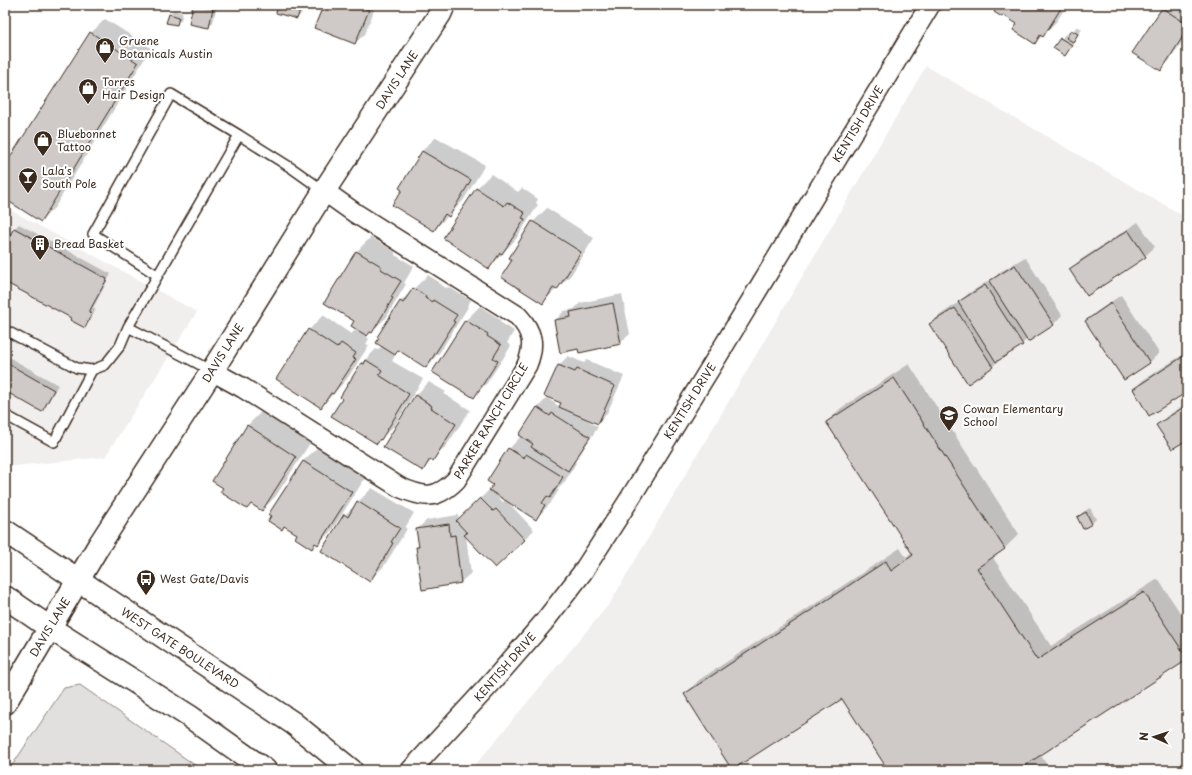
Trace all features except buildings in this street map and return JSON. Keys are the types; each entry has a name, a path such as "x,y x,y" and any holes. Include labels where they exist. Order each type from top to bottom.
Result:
{"street":[{"name":"DAVIS LANE","path":"5,703 78,580 212,372 324,191 440,14 444,5"},
{"name":"KENTISH DRIVE","path":"411,770 493,681 544,622 582,573 629,500 930,5"},
{"name":"PARKER RANCH CIRCLE","path":"212,372 243,388 399,487 412,493 425,496 438,494 447,489 456,480 527,365 531,354 532,343 530,331 518,316 355,213 324,191"},
{"name":"WEST GATE BOULEVARD","path":"5,531 293,723 351,770"},
{"path":"5,597 50,628 189,716 265,770"}],"lane":[{"path":"157,275 92,234 171,94 293,169 324,191"},
{"path":"5,330 77,368 92,370 105,365 120,346 128,327 157,275 239,135"},
{"path":"128,327 212,372"},
{"path":"5,415 54,442 92,370"}],"shaded area":[{"name":"Cowan Elementary School","path":"926,66 1187,218 1187,770 471,770 610,603"},
{"path":"5,207 197,312 105,457 5,467"},
{"path":"80,685 202,770 9,770 64,688"}],"place":[{"name":"Gruene Botanicals Austin","path":"105,64"},
{"name":"Torres Hair Design","path":"88,105"},
{"name":"Bluebonnet Tattoo","path":"43,157"},
{"name":"Lala's South Pole","path":"28,194"},
{"name":"Bread Basket","path":"40,261"},
{"name":"Cowan Elementary School","path":"949,432"},
{"name":"West Gate/Davis","path":"146,596"}]}
